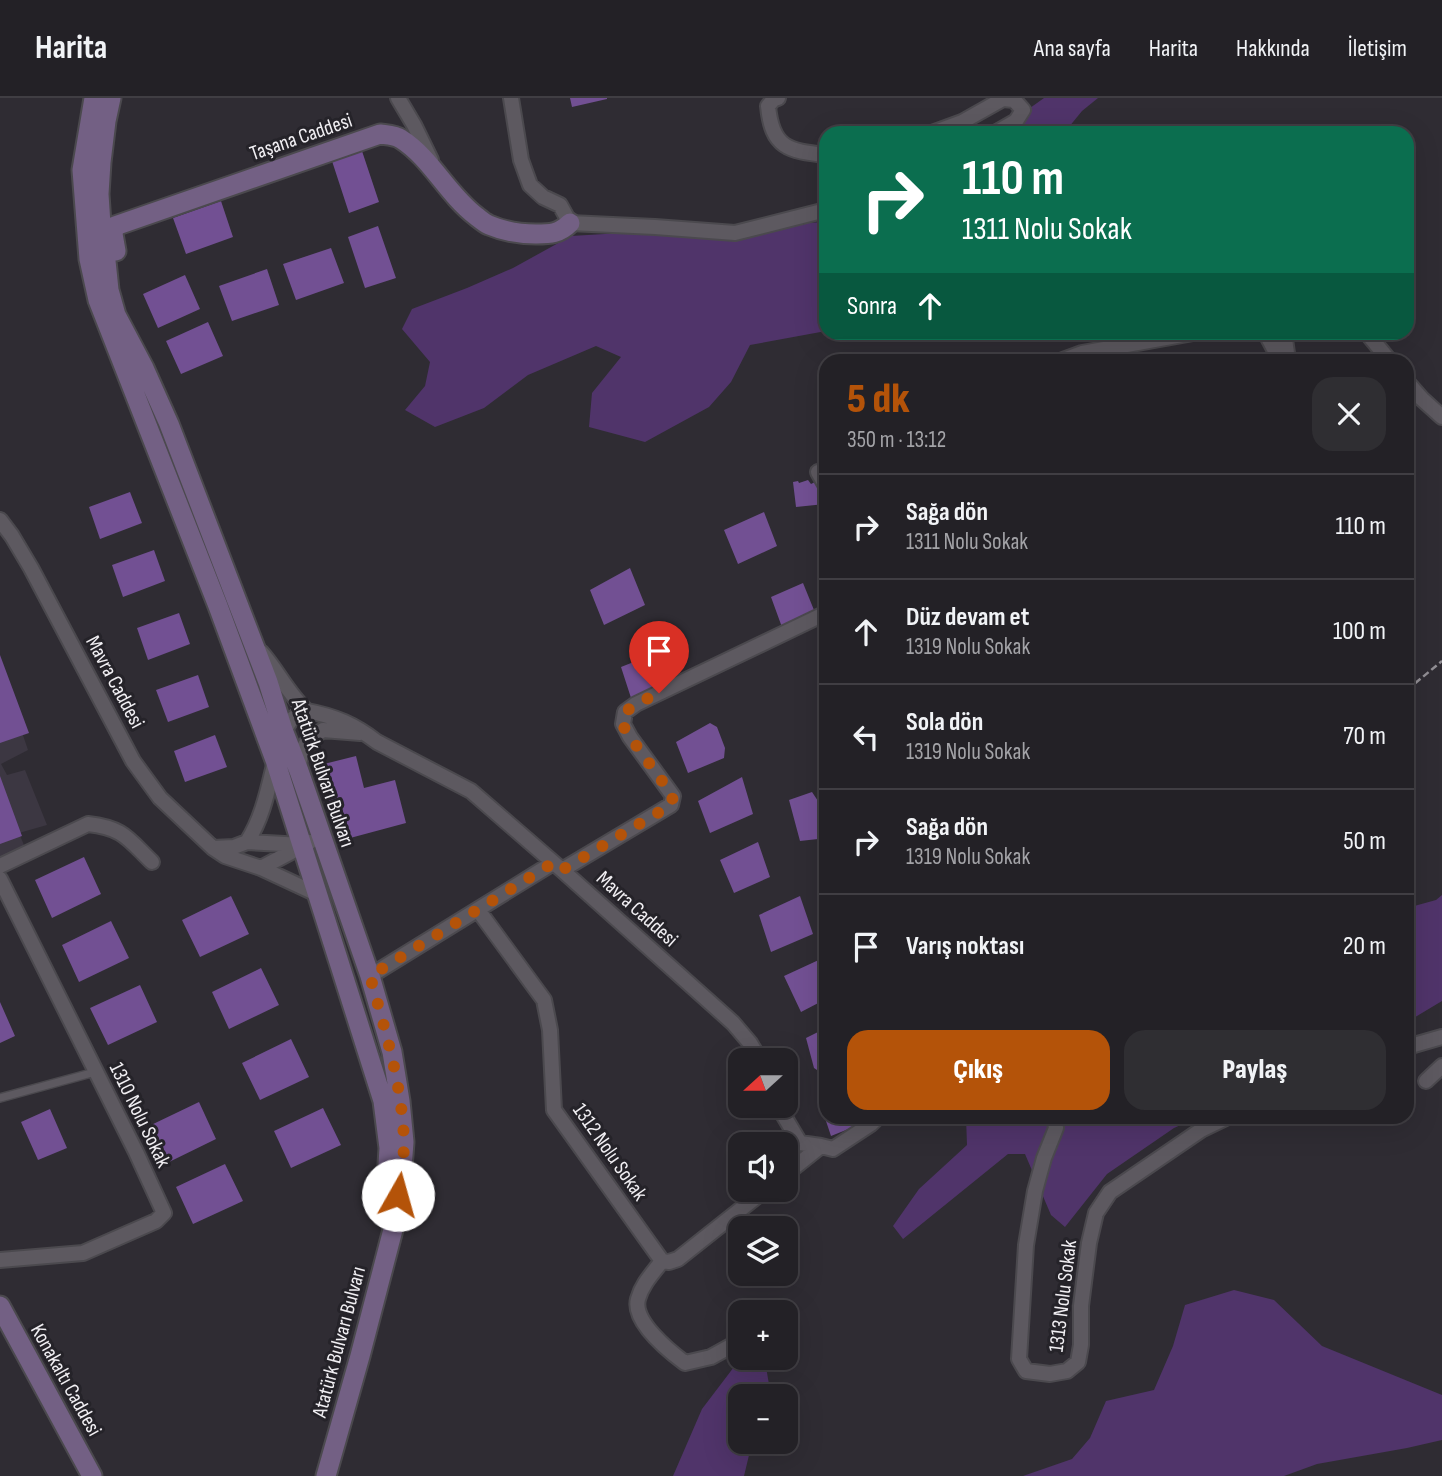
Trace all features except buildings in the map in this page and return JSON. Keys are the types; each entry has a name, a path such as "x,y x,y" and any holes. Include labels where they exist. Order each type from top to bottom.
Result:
{"street":[{"name":"Atatürk Bulvarı Bulvarı","path":"94,98 82,170 89,258 98,300 218,606 275,760 383,1101 389,1148 383,1221 363,1308 313,1476"},
{"name":"Atatürk Bulvarı Bulvarı","path":"111,98 102,148 99,194 109,290 116,315 169,424 268,682 370,976 391,1052 400,1101 404,1142 395,1222 326,1476"},
{"path":"398,98 415,125 438,174"},
{"path":"511,98 520,160 530,185 543,197 560,205 570,223"},
{"path":"778,98 768,106 775,135 783,144 798,152 819,154"},
{"path":"951,126 1003,99 1014,100 1023,110 1016,121 1007,126"},
{"name":"Taşana Caddesi","path":"124,332 129,327 113,234 115,226 380,134 398,137 414,149 468,210 487,225 522,234 552,234 563,230 570,223 735,233 819,212"},
{"path":"1079,354 1154,340"},
{"path":"1373,340 1384,354"},
{"path":"1414,390 1442,417"},
{"name":"Mavra Caddesi","path":"0,520 31,568 132,761 160,798 213,848 233,860 261,868 318,895"},
{"path":"370,976 478,910 671,805 673,796 622,724 625,712 636,704 819,616"},
{"path":"253,642 273,666 293,698 307,711"},
{"path":"247,842 266,800 283,730 298,714 305,709 307,711"},
{"name":"Mavra Caddesi","path":"307,711 338,718 471,791 733,1023 753,1048"},
{"name":"Mavra Caddesi","path":"299,771 300,751 323,730 368,734"},
{"path":"0,866 89,824 120,831 152,862"},
{"path":"261,868 302,845 322,838"},
{"path":"213,848 234,847 247,842 302,845"},
{"name":"1310 Nolu Sokak","path":"0,879 164,1213 156,1222 83,1253 0,1260"},
{"name":"1312 Nolu Sokak","path":"478,910 544,1000 550,1030 554,1111 662,1261"},
{"path":"1414,1045 1442,1037"},
{"path":"1426,1081 1442,1066"},
{"path":"785,1118 800,1143 833,1149 871,1124"},
{"name":"1313 Nolu Sokak","path":"1055,1124 1035,1191 1026,1245 1019,1348 1019,1359 1026,1371 1050,1374 1067,1371 1078,1362 1081,1306 1089,1243 1096,1213 1110,1192 1213,1124"},
{"path":"798,1164 821,1146"},
{"path":"728,1348 711,1357 685,1363 666,1348 638,1314 637,1300 645,1283 662,1261 678,1259 750,1202"},
{"name":"Konakaltı Caddesi","path":"0,1306 92,1476"}],"lane":[{"path":"0,1098 95,1072"}],"path":[{"path":"1414,684 1442,661"}],"shaded area":[{"path":"1044,98 1098,98 1070,126 1005,126"},
{"path":"819,222 819,332 750,345 731,382 709,407 645,442 589,427 592,393 621,357 596,346 528,375 484,408 435,427 405,410 425,386 430,362 402,329 412,309 513,268 571,236"},
{"path":"0,667 28,750 1,764 7,775 25,770 47,825 19,833 26,850 0,862"},
{"path":"1442,895 1442,1001 1414,1018 1414,906 1436,900"},
{"path":"966,1124 1183,1124 1107,1174 1065,1227 1051,1215 1025,1154 1008,1154 903,1239 893,1226 919,1189 967,1145"},
{"path":"1234,1290 1274,1300 1322,1346 1442,1395 1442,1440 1317,1464 1284,1476 1023,1476 1072,1459 1090,1438 1106,1401 1154,1390 1173,1346 1185,1305"},
{"path":"732,1370 767,1370 769,1384 728,1384 728,1454 749,1454 744,1476 673,1476 702,1409"}],"route":[{"path":"398,1195 404,1142 400,1101 391,1052 370,976 553,863 562,870 671,805 673,796 622,724 625,712 659,693"}]}
